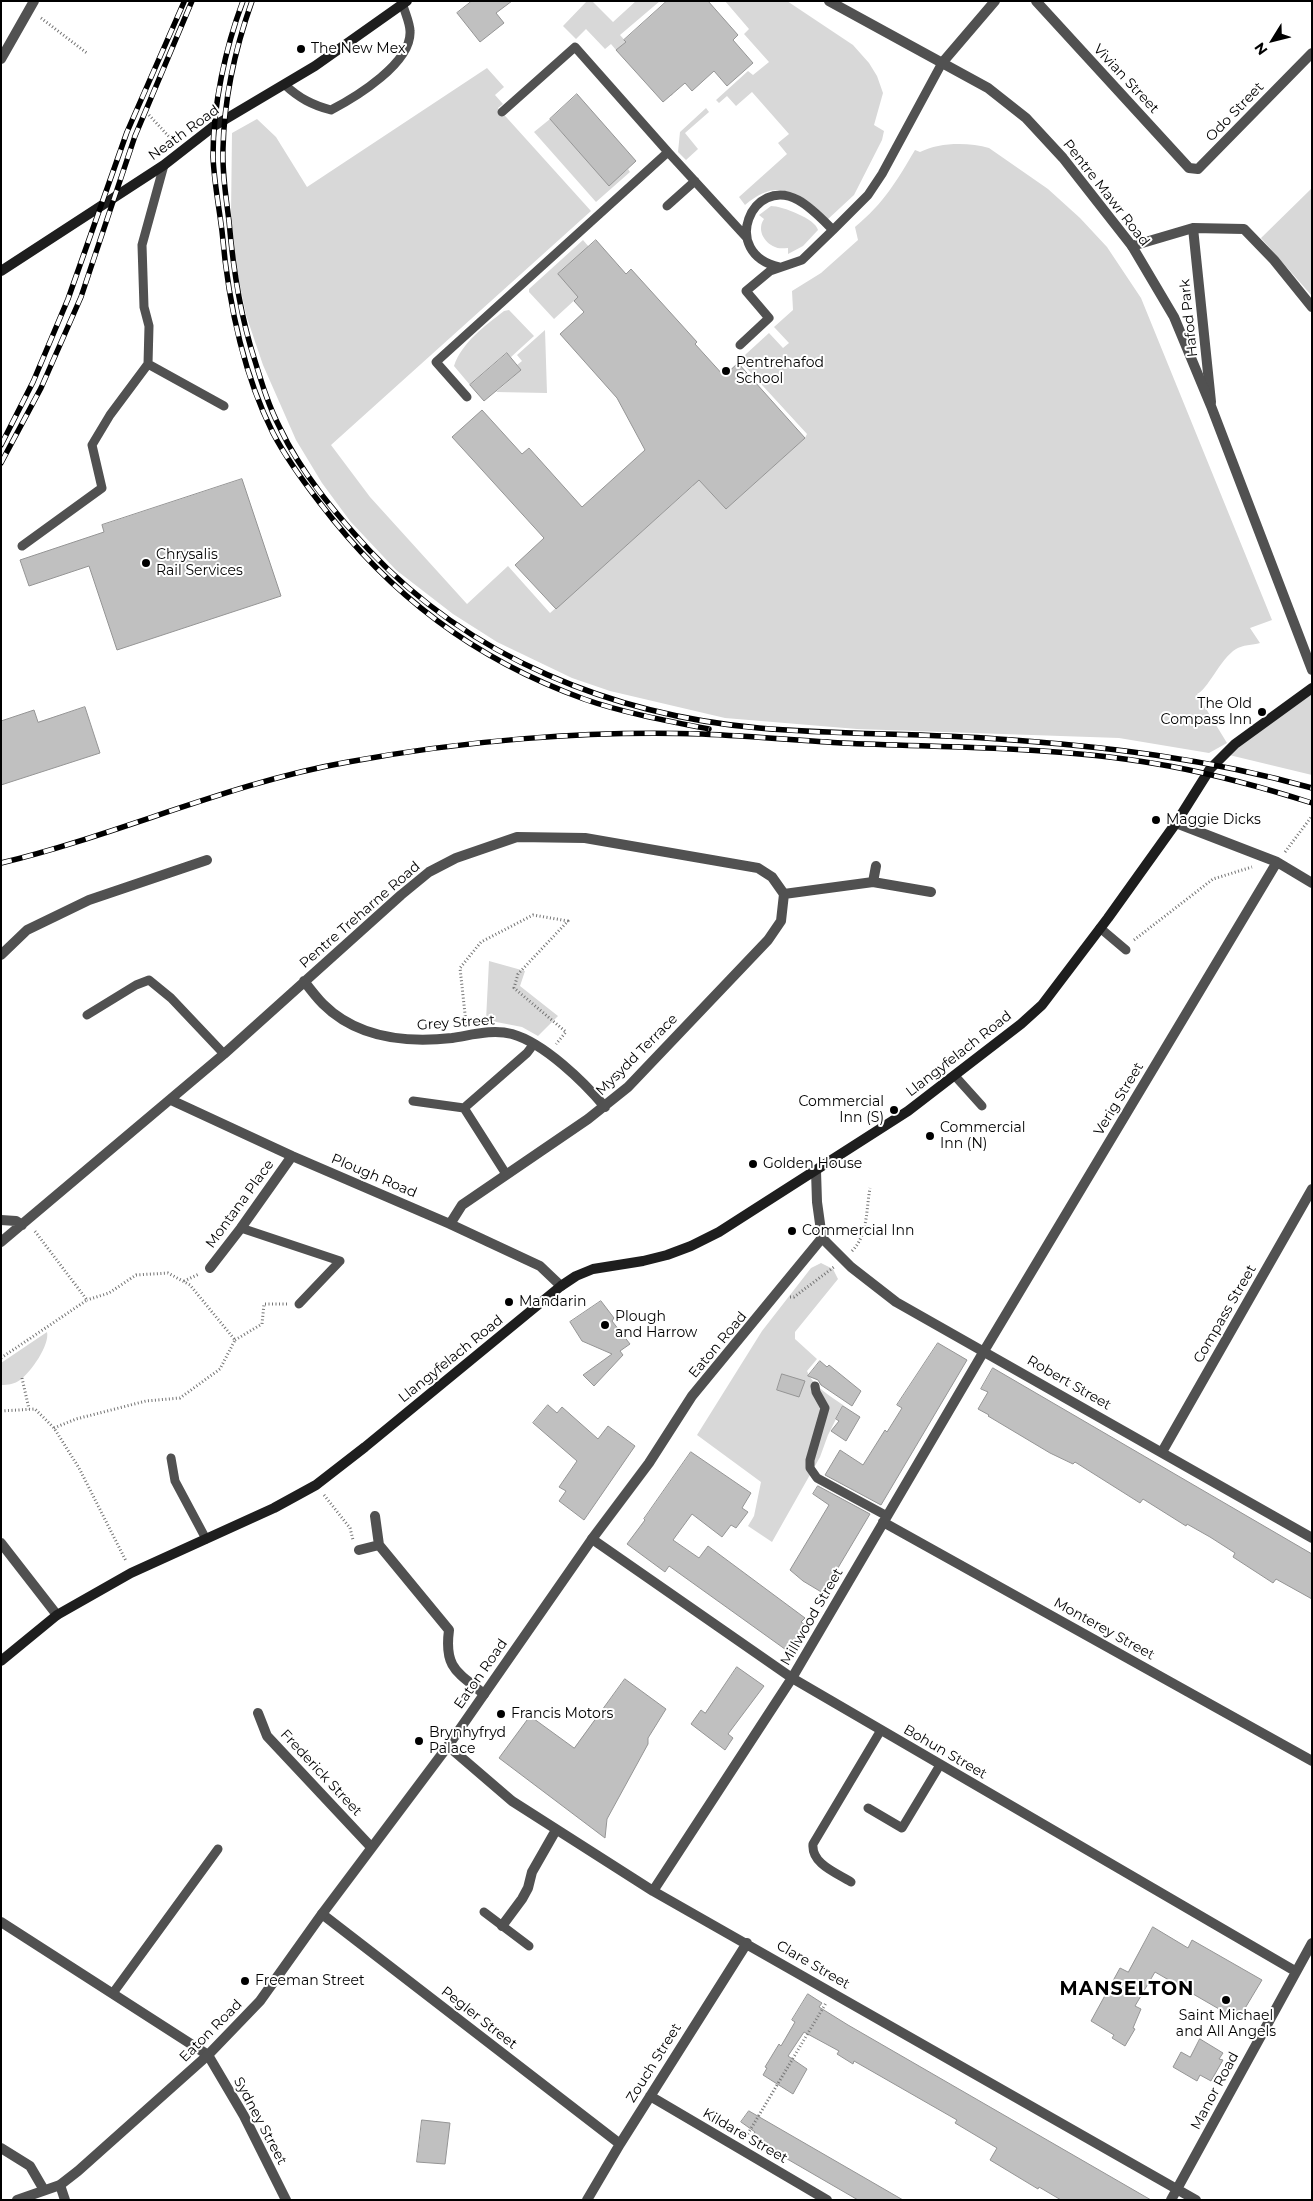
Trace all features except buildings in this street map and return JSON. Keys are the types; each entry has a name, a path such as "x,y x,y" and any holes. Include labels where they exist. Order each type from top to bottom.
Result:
{"main road":[{"name":"Neath Road","path":"1,271 164,165 214,126 285,85 405,3"},
{"name":"Llangyfelach Road","path":"1,1660 58,1615 131,1573 274,1508 316,1485 366,1447 560,1286 576,1276 593,1269 643,1261 691,1246 719,1232 908,1112 997,1044 1042,1005 1176,823 1210,769 1230,749 1312,688"}],"street":[{"path":"1,59 34,1"},
{"name":"Pentre Mawr Road","path":"829,1 988,88 1026,118 1063,158 1132,246 1174,317 1212,406 1312,670"},
{"path":"942,63 995,1"},
{"name":"Vivian Street","path":"1036,1 1189,168 1198,169"},
{"name":"Odo Street","path":"1198,169 1312,53"},
{"path":"1132,246 1193,228 1244,230 1274,260 1312,307"},
{"name":"Hafod Park","path":"1193,228 1212,406"},
{"path":"1176,823 1277,862 1312,882"},
{"name":"Pentre Treharne Road","path":"1,1242 224,1054 401,894 429,872 456,858 517,837 585,838 758,868 772,877 784,894"},
{"path":"1,955 26,930 89,900 207,860"},
{"name":"Verig Street","path":"984,1350 1277,862"},
{"path":"873,882 876,866"},
{"path":"784,894 873,882 931,892"},
{"name":"Mysydd Terrace","path":"450,1224 462,1205 605,1107 628,1087 768,940 781,921 784,894"},
{"name":"Grey Street","path":"304,981 324,1005 340,1017 376,1035 422,1040 499,1032 514,1035 533,1044 548,1055 595,1095 605,1107"},
{"name":"Plough Road","path":"171,1100 540,1266 560,1286"},
{"name":"Montana Place","path":"210,1268 292,1156"},
{"path":"816,1171 817,1202 822,1238"},
{"name":"Compass Street","path":"1162,1452 1312,1189"},
{"path":"1,1220 25,1223"},
{"name":"Robert Street","path":"822,1238 873,1286 896,1302 984,1350 1312,1538"},
{"name":"Eaton Road","path":"17,2200 60,2184 78,2171 208,2056 260,2002 371,1847 448,1746 592,1539 649,1463 692,1396 822,1238"},
{"name":"Millwood Street","path":"653,1891 792,1678 984,1350"},
{"path":"376,1516 379,1545 449,1630 447,1647 450,1661 456,1672 484,1694"},
{"name":"Monterey Street","path":"885,1519 1312,1761"},
{"name":"Bohun Street","path":"592,1539 792,1678 1295,1971"},
{"path":"1,1543 58,1615"},
{"path":"359,1550 379,1545"},
{"name":"Frederick Street","path":"258,1713 267,1736 371,1847"},
{"name":"Clare Street","path":"448,1746 512,1801 653,1891 1196,2200"},
{"path":"502,1926 522,1899 528,1888 532,1872 556,1830"},
{"name":"Pegler Street","path":"322,1914 620,2144"},
{"path":"1,1922 208,2056"},
{"name":"Zouch Street","path":"587,2200 620,2144 747,1943"},
{"name":"Manor Road","path":"1171,2200 1312,1943"},
{"name":"Sydney Street","path":"208,2056 244,2116 286,2200"},
{"name":"Kildare Street","path":"650,2096 827,2200"},
{"path":"1,2148 30,2166 44,2190"},
{"path":"60,2184 65,2200"}],"lane":[{"path":"285,85 298,97 315,106 331,110 348,101 390,70 404,54 411,32 405,3"},
{"path":"502,112 575,47 746,238"},
{"path":"740,345 770,318 746,292 770,271 802,260 868,196 882,174 942,63"},
{"path":"467,396 436,362 668,152"},
{"path":"22,546 102,488 92,445 110,415 148,364 149,326 144,307 142,245 164,165"},
{"path":"668,206 695,181"},
{"path":"779,267 768,264 758,258 750,249 746,238 746,226 749,215 756,206 766,199 788,196 799,200 833,230"},
{"path":"148,364 224,406"},
{"path":"1100,928 1128,946"},
{"path":"87,1015 136,985 149,980 172,998 224,1054"},
{"path":"464,1108 527,1053 533,1044"},
{"path":"955,1076 982,1106"},
{"path":"413,1100 464,1108 506,1174"},
{"path":"241,1228 340,1261 299,1304"},
{"path":"815,1386 816,1392 825,1408 810,1460 810,1468 817,1478 885,1519"},
{"path":"171,1458 174,1480 206,1539"},
{"path":"851,1882 822,1864 812,1850 813,1844 882,1730"},
{"path":"868,1808 902,1828 940,1765"},
{"path":"113,1993 218,1849"},
{"path":"484,1912 529,1946"}],"path":[{"path":"41,18 88,54"},
{"path":"149,116 182,151"},
{"path":"1128,946 1213,879 1243,868 1277,862 1312,816"},
{"path":"467,1036 460,968 481,942 533,914 568,921 518,974 514,988 566,1032 548,1055"},
{"path":"779,1292 783,1296 794,1297 843,1259 860,1243 870,1188"},
{"path":"25,1223 87,1300"},
{"path":"1,1358 87,1300 109,1293 136,1275 168,1273 190,1285 235,1340"},
{"path":"54,1428 76,1419 146,1401 180,1398 220,1369 235,1340 262,1324 264,1304 299,1304"},
{"path":"22,1378 29,1409"},
{"path":"1,1411 35,1409 54,1428 79,1468 131,1573"},
{"path":"316,1485 350,1528 357,1552 359,1550"},
{"path":"739,2148 832,1992"}],"shaded area":[{"path":"587,1 592,1 613,22 636,1 660,1 620,35 673,94 671,96 624,44 616,50 611,44 605,49 586,29 576,39 563,26"},
{"path":"725,1 787,1 853,45 869,63 877,76 883,93 874,125 884,131 882,140 854,195 827,220 798,196 788,192 779,190 768,191 745,205 739,197 787,154 778,143 789,134 752,92 736,106 727,96 719,103 716,100 748,71 753,75 769,62 744,34 749,29"},
{"name":"Pentrehafod School","path":"487,68 504,87 495,95 503,104 498,108 591,211 331,445 370,497 467,604 508,566 550,613 693,486 683,462 726,509 805,438 807,434 740,361 769,333 783,348 789,343 774,327 793,310 792,291 821,273 858,240 855,227 882,201 915,150 920,152 936,146 954,144 981,146 989,148 1048,189 1080,218 1107,247 1141,298 1272,620 1250,628 1260,643 1236,649 1219,667 1201,692 1197,694 1227,743 1209,753 1119,738 857,729 725,718 610,691 572,678 497,642 453,614 396,570 350,521 322,483 296,440 263,365 246,315 236,266 231,215 232,133 257,119 276,137 307,187"},
{"path":"706,108 709,112 685,133 698,149 686,160 678,152 680,132"},
{"path":"550,119 609,185 628,169 630,172 596,202 534,132"},
{"path":"1312,188 1312,296 1261,238"},
{"path":"771,206 790,211 805,218 816,226 818,230 803,246 788,254 788,248 779,248 771,245 762,235 761,227 764,219 759,215"},
{"path":"583,240 589,247 578,297 554,319 529,292 529,289"},
{"path":"509,310 534,336 511,357 506,353 470,385 454,366 458,357 475,335 504,311"},
{"path":"545,330 547,393 496,392 521,370 517,365 522,361 517,355"},
{"path":"1312,688 1312,775 1225,754"},
{"path":"489,961 525,971 520,986 558,1016 538,1036 522,1027 486,1020"},
{"path":"821,1263 833,1269 838,1279 795,1332 795,1339 817,1359 807,1371 813,1381 843,1405 828,1435 820,1457 772,1542 748,1526 754,1516 761,1482 697,1435 762,1331 811,1268"},
{"path":"47,1332 43,1351 29,1371 16,1382 1,1385 1,1363"}],"railway":[{"path":"1,463 41,388 81,297 135,136 192,1"},
{"path":"243,1 221,78 215,117 214,175 228,283 238,335 262,409 273,433 289,460 320,503 375,567 405,595 471,644 544,683 584,699 630,713 709,729"},
{"path":"252,1 240,37 228,92 223,158 224,185 238,291 245,326 260,378 272,412 288,445 320,492 369,550 409,588 452,622 498,650 547,675 598,694 651,710 704,721 759,728 968,737 1117,750 1234,769 1312,788"},
{"path":"1,445 33,382 68,299 127,132 184,2"},
{"path":"1,863 304,771 435,748 569,736 658,733 702,734 842,743 1047,751 1129,759 1169,766 1241,782 1312,803"}],"place":[{"name":"The New Mex","path":"301,49"},
{"name":"Pentrehafod School","path":"726,371"},
{"name":"Chrysalis Rail Services","path":"146,563"},
{"name":"The Old Compass Inn","path":"1262,712"},
{"name":"Maggie Dicks","path":"1156,820"},
{"name":"Commercial Inn (S)","path":"894,1110"},
{"name":"Commercial Inn (N)","path":"930,1136"},
{"name":"Golden House","path":"753,1164"},
{"name":"Commercial Inn","path":"792,1231"},
{"name":"Mandarin","path":"509,1302"},
{"name":"Plough and Harrow","path":"605,1325"},
{"name":"Francis Motors","path":"501,1714"},
{"name":"Brynhyfryd Palace","path":"419,1741"},
{"name":"Freeman Street","path":"245,1981"},
{"name":"Saint Michael and All Angels","path":"1226,2000"}],"district":[{"name":"MANSELTON","path":"1127,1989"}]}
